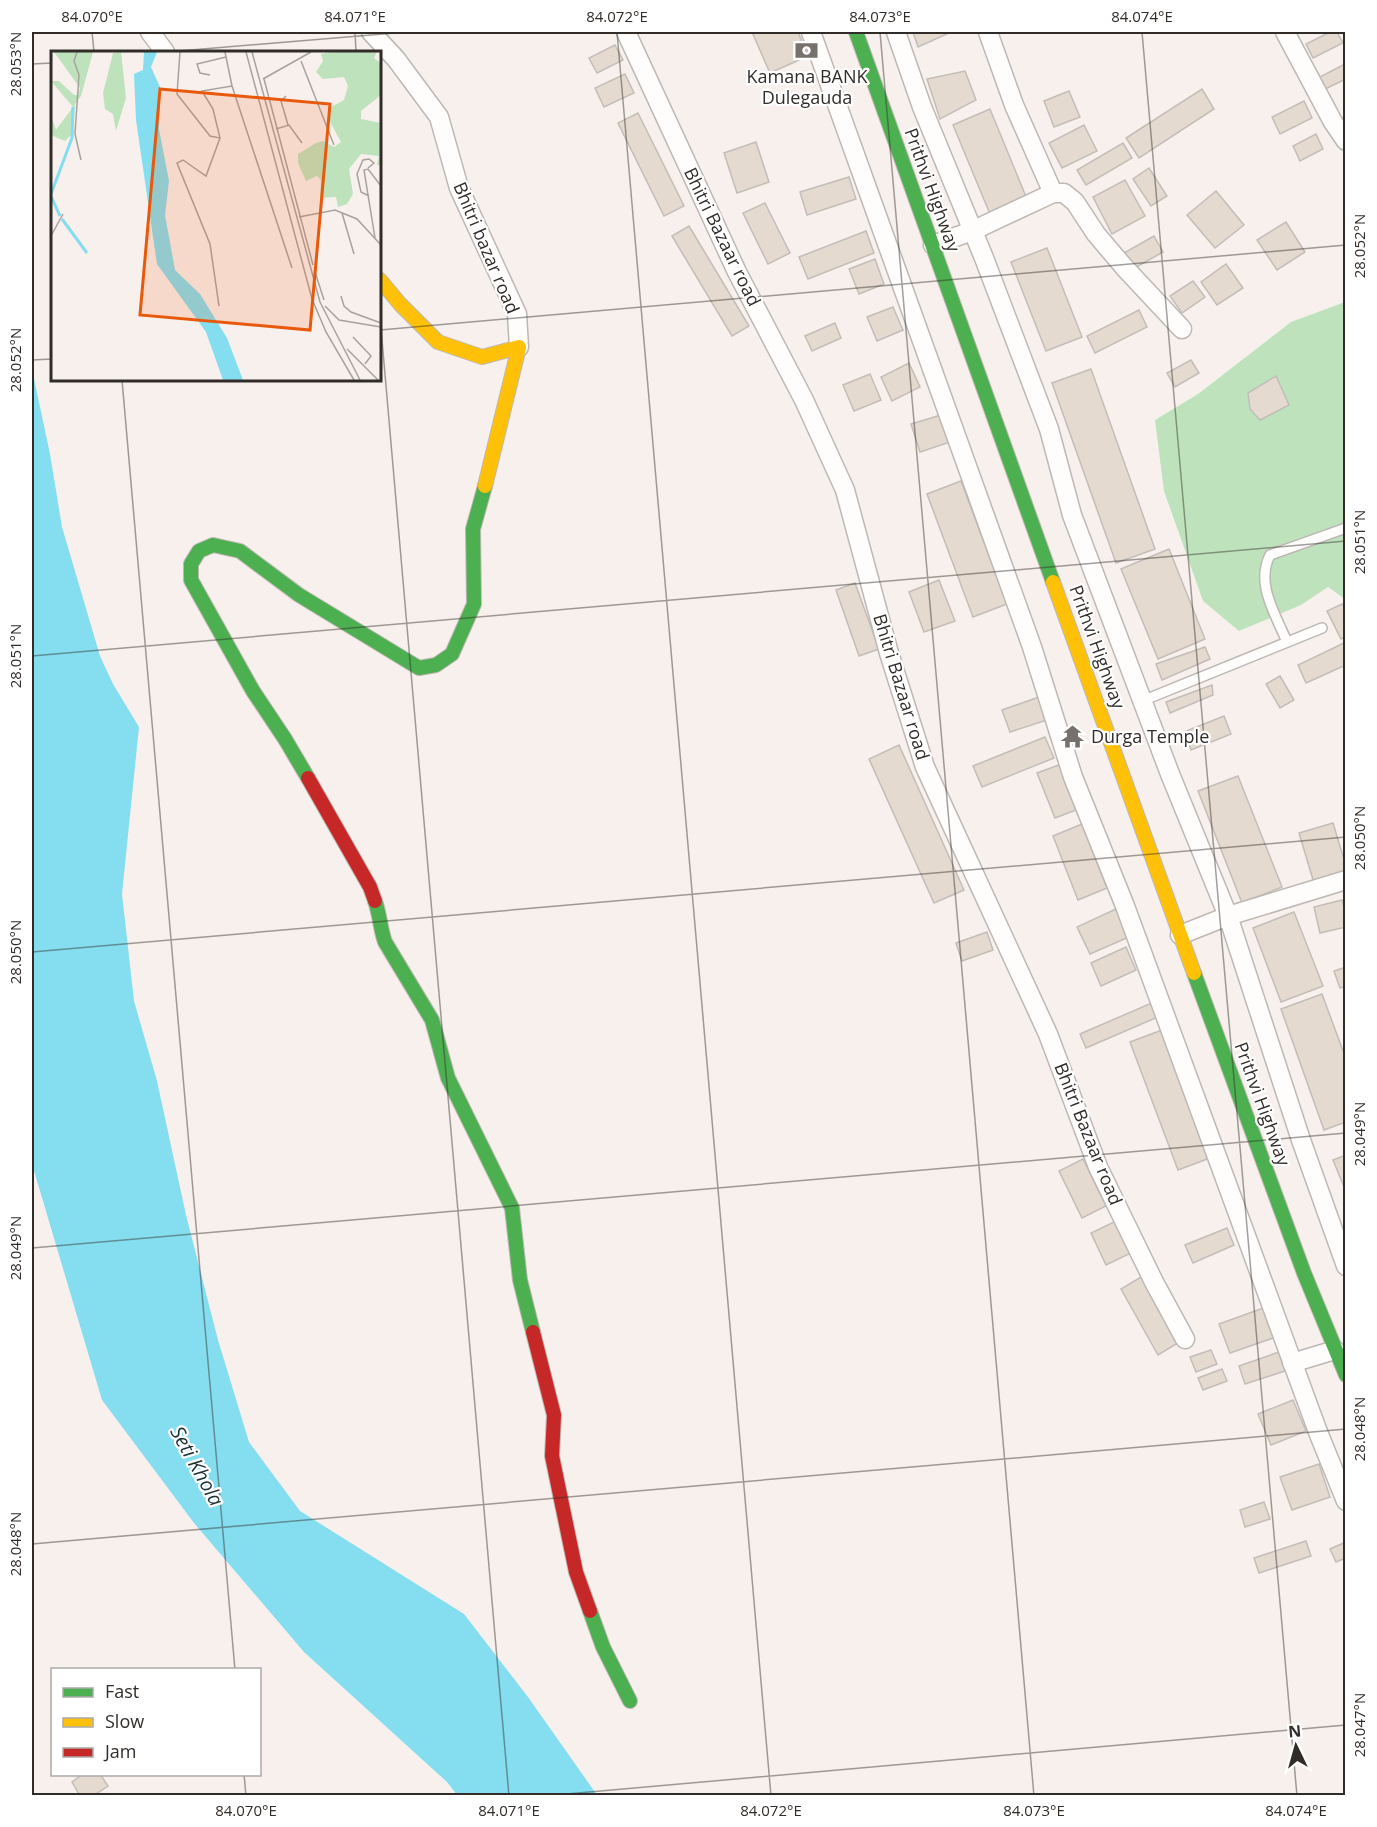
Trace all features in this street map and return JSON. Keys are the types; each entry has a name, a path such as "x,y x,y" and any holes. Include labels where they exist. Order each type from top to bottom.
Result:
{"main road":[{"name":"Prithvi Highway","path":"856,32 1180,935 1304,1273 1346,1375"},
{"path":"381,281 438,342 482,357 519,347 473,529 474,604 452,654 436,665 419,668 299,595 240,551 213,545 199,551 191,564 191,580 253,691 285,739 370,888 379,912 380,929 385,942 432,1020 448,1078 512,1208 516,1225 517,1264 520,1280 554,1415 552,1456 576,1572 603,1647 630,1701"}],"street":[{"path":"150,32 164,51"},
{"name":"Bhitri bazar road","path":"371,32 396,59 440,117 459,188 517,314 519,347"},
{"name":"Bhitri Bazaar road","path":"626,32 737,272 804,400 845,490 889,653 925,767 1048,1034 1098,1167 1154,1282 1185,1339"},
{"path":"811,32 1032,647 1073,777 1125,906 1292,1363 1346,1501"},
{"path":"896,32 922,107 988,268 1049,429 1072,515 1142,701 1228,916 1301,1140 1346,1266"},
{"path":"988,32 1014,105 1053,193"},
{"path":"1285,32 1333,122 1346,141"},
{"path":"933,245 972,231 1053,193 1064,193 1075,202 1096,234 1182,329"},
{"path":"1180,935 1228,916 1346,880"},
{"path":"1292,1363 1335,1350"}],"lane":[{"path":"1287,642 1264,585 1264,566 1270,555 1346,528"},
{"path":"1142,701 1322,628"}],"green space":[{"path":"1345,302 1345,599 1328,587 1301,605 1239,631 1203,601 1164,491 1155,420 1198,394 1291,322"}],"water":[{"name":"Seti Khola","path":"32,369 50,454 62,527 100,656 113,684 139,727 122,894 134,1001 157,1081 186,1215 218,1340 249,1442 300,1511 464,1614 528,1697 597,1795 457,1795 447,1782 304,1652 194,1523 102,1400 32,1164"}],"building":[{"path":"752,32 798,32 808,56 770,73"},
{"path":"913,32 946,32 947,34 918,47"},
{"path":"1330,32 1337,32 1343,43 1313,58 1306,44"},
{"path":"615,45 623,60 597,73 589,58"},
{"path":"1345,64 1346,79 1321,91 1316,79"},
{"path":"965,71 976,100 940,119 927,79"},
{"path":"625,74 634,93 604,107 595,88"},
{"path":"1202,89 1214,109 1139,158 1126,138"},
{"path":"1069,91 1080,117 1054,127 1044,101"},
{"path":"1304,101 1312,118 1280,134 1272,117"},
{"path":"990,109 1027,199 990,214 953,125"},
{"path":"638,113 684,206 664,216 618,123"},
{"path":"1084,125 1097,151 1062,168 1049,143"},
{"path":"1316,134 1323,149 1300,161 1293,146"},
{"path":"756,142 769,182 737,193 724,153"},
{"path":"1123,143 1132,158 1086,185 1077,170"},
{"path":"1149,168 1167,196 1151,206 1133,179"},
{"path":"849,177 856,199 807,215 800,192"},
{"path":"1125,180 1145,216 1112,234 1093,197"},
{"path":"1216,191 1244,225 1215,248 1187,215"},
{"path":"765,203 790,253 768,264 743,213"},
{"path":"1286,222 1305,252 1277,270 1257,240"},
{"path":"689,226 749,326 732,336 672,236"},
{"path":"866,231 874,253 808,279 799,257"},
{"path":"1154,236 1163,252 1133,269 1124,253"},
{"path":"1047,248 1082,337 1046,351 1011,262"},
{"path":"875,259 884,284 859,294 849,269"},
{"path":"1226,264 1243,288 1217,305 1201,282"},
{"path":"1193,281 1205,297 1182,313 1170,296"},
{"path":"893,307 903,330 877,341 867,317"},
{"path":"1139,310 1147,327 1095,353 1087,336"},
{"path":"835,323 841,338 812,351 805,336"},
{"path":"1191,360 1199,373 1175,387 1167,373"},
{"path":"909,363 920,387 892,401 881,377"},
{"path":"1091,369 1155,549 1116,563 1052,383"},
{"path":"870,374 881,400 854,411 843,385"},
{"path":"1276,376 1289,405 1260,420 1250,409 1248,393"},
{"path":"941,415 950,442 920,452 911,424"},
{"path":"961,481 1007,604 973,617 927,494"},
{"path":"1169,549 1205,639 1158,659 1121,569"},
{"path":"939,580 955,621 924,632 909,592"},
{"path":"855,583 879,649 859,656 836,590"},
{"path":"1342,604 1346,610 1346,636 1341,639 1327,611"},
{"path":"1346,642 1346,665 1306,683 1298,665"},
{"path":"1205,647 1210,659 1162,680 1156,664"},
{"path":"1280,676 1294,700 1280,708 1266,684"},
{"path":"1212,685 1213,695 1170,713 1166,702"},
{"path":"1039,697 1047,720 1010,732 1002,710"},
{"path":"1224,716 1231,734 1191,750 1184,732"},
{"name":"Durga Temple","path":"1074,726 1084,741 1072,746 1061,733"},
{"path":"1045,737 1054,758 982,787 973,766"},
{"path":"899,745 964,890 934,903 869,759"},
{"path":"1059,765 1076,810 1055,818 1037,773"},
{"path":"1238,776 1282,887 1242,903 1198,791"},
{"path":"1333,823 1346,866 1346,874 1314,883 1299,833"},
{"path":"1082,824 1107,888 1078,900 1053,836"},
{"path":"1342,900 1346,927 1320,933 1314,907"},
{"path":"1118,908 1131,936 1090,954 1077,927"},
{"path":"1294,912 1323,986 1281,1002 1253,928"},
{"path":"987,932 993,950 962,961 956,943"},
{"path":"1126,947 1136,970 1101,986 1091,963"},
{"path":"1346,967 1346,986 1340,988 1334,971"},
{"path":"1322,994 1346,1059 1346,1122 1324,1130 1281,1009"},
{"path":"1154,1002 1160,1016 1086,1048 1080,1034"},
{"path":"1162,1030 1210,1158 1178,1170 1130,1042"},
{"path":"1346,1155 1346,1192 1333,1160"},
{"path":"1083,1159 1106,1206 1082,1218 1059,1171"},
{"path":"1116,1221 1131,1253 1106,1265 1091,1233"},
{"path":"1227,1228 1234,1245 1193,1263 1185,1245"},
{"path":"1141,1277 1178,1343 1158,1355 1121,1289"},
{"path":"1266,1307 1276,1337 1230,1353 1219,1324"},
{"path":"1211,1350 1217,1364 1196,1372 1190,1357"},
{"path":"1279,1352 1285,1371 1245,1384 1239,1366"},
{"path":"1222,1369 1227,1381 1203,1390 1198,1378"},
{"path":"1293,1400 1306,1431 1271,1445 1258,1414"},
{"path":"1319,1464 1330,1497 1292,1510 1280,1477"},
{"path":"1264,1502 1270,1519 1245,1527 1240,1510"},
{"path":"1306,1541 1311,1556 1259,1573 1254,1558"},
{"path":"1346,1542 1346,1558 1336,1562 1330,1549"},
{"path":"80,1776 101,1776 108,1786 93,1796 80,1796 72,1782"}],"traffic: fast":[{"path":"856,32 1053,582"},
{"path":"308,778 253,691 191,580 191,564 199,551 213,545 240,551 299,595 419,668 436,665 452,654 474,604 473,529 485,486"},
{"path":"375,901 385,942 432,1020 448,1078 512,1208 520,1280 533,1332"},
{"path":"1194,973 1304,1273 1346,1375"},
{"path":"590,1611 603,1647 630,1701"}],"traffic: slow":[{"path":"381,281 438,342 482,357 519,347 485,486"},
{"path":"1053,582 1194,973"}],"traffic: jam":[{"path":"308,778 370,887 375,901"},
{"path":"533,1332 554,1415 552,1456 576,1572 590,1611"}],"place":[{"name":"Kamana BANK Dulegauda","path":"807,51"},
{"name":"Durga Temple","path":"1073,737"}]}
